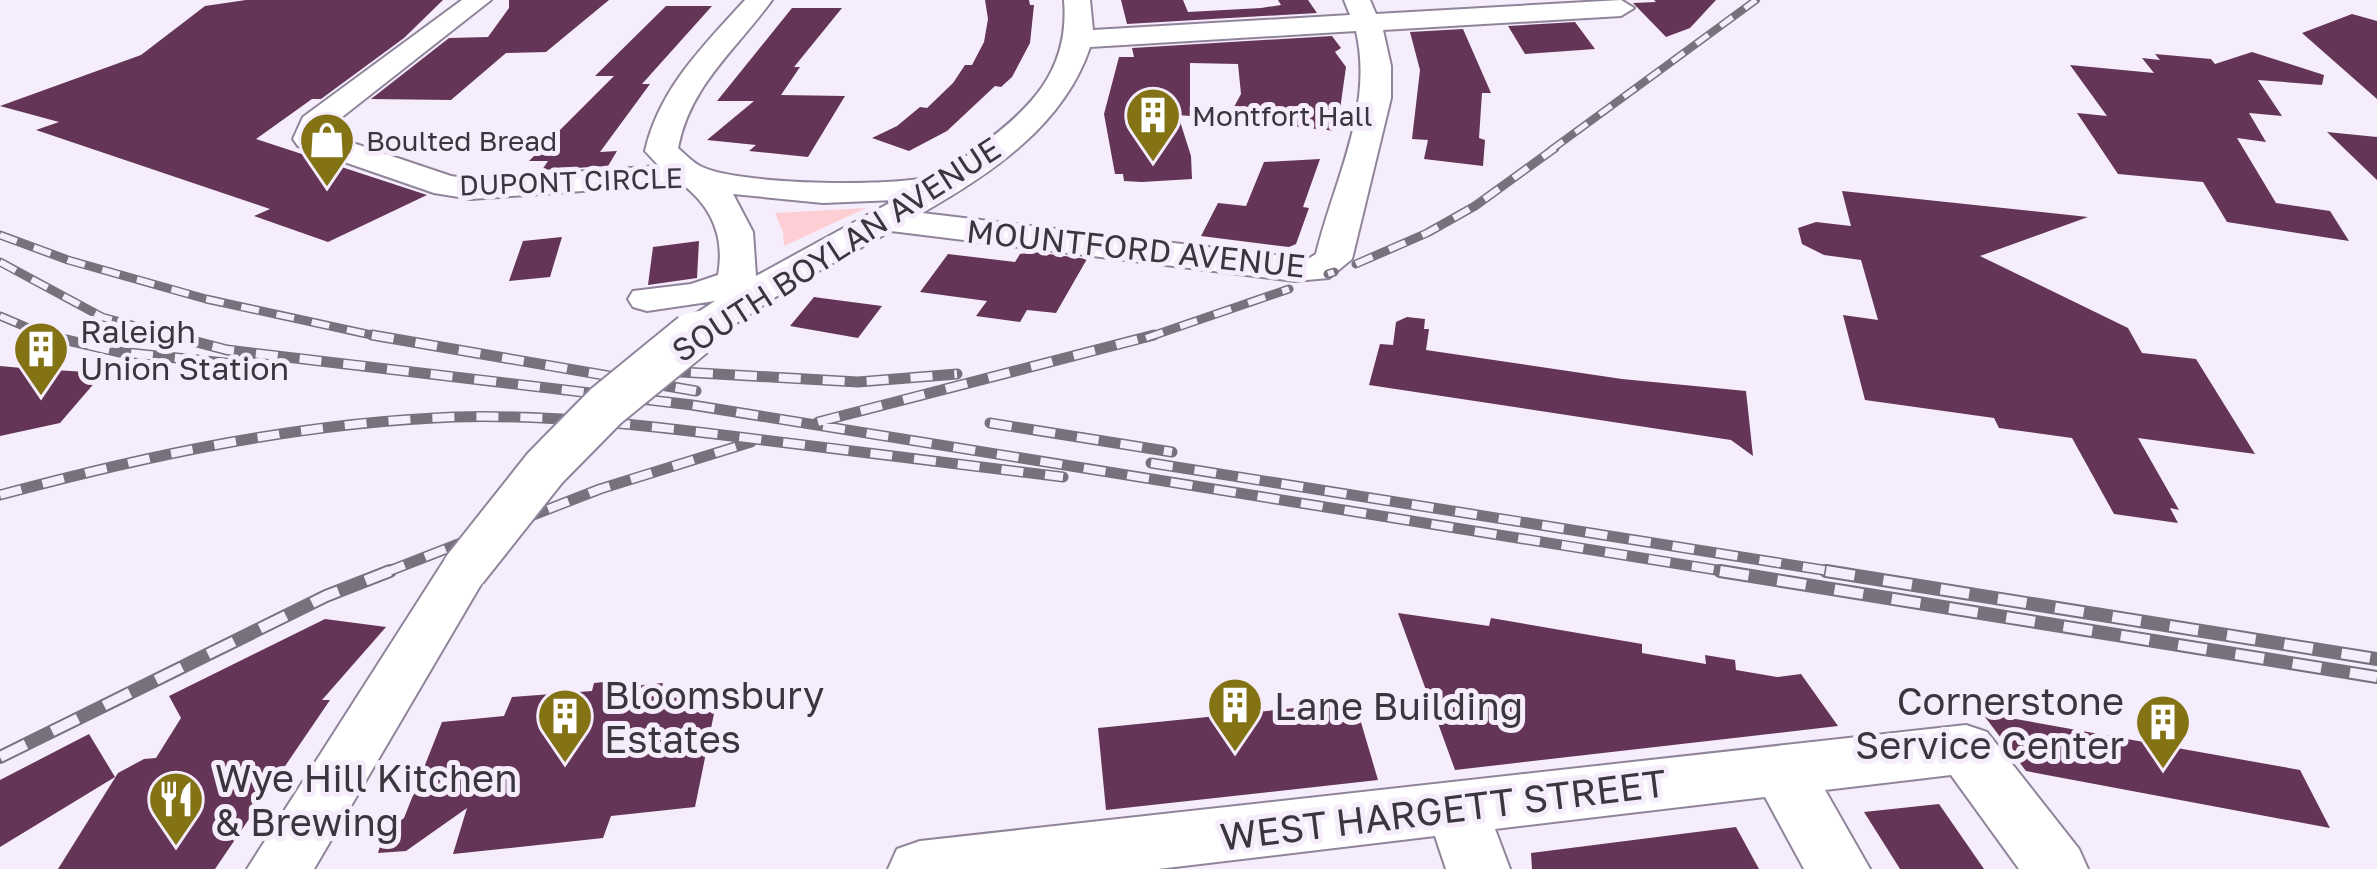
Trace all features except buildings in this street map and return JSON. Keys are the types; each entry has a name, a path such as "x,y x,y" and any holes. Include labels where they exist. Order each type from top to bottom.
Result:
{"street":[{"name":"DUPONT CIRCLE","path":"478,0 314,124 308,138 446,186 471,189 687,174 784,191 940,187"},
{"path":"647,298 696,295 734,282 739,274 736,228 722,197 661,151 672,105 759,0"},
{"name":"SOUTH BOYLAN AVENUE","path":"279,869 465,570 570,443 606,406 700,328 971,169 1025,124 1063,77 1079,39 1077,0"},
{"path":"1079,39 1364,11 1621,8"},
{"name":"MOUNTFORD AVENUE","path":"889,220 1308,271 1330,256 1372,122 1379,78 1378,53 1364,11"},
{"name":"WEST HARGETT STREET","path":"920,869 1027,863 1966,749 2056,869"},
{"path":"1781,770 1838,869"},
{"path":"1457,808 1478,869"}],"shaded area":[{"path":"866,208 784,246 775,213"}],"railway":[{"path":"1551,150 1756,0"},
{"path":"1356,264 1427,233 1475,206 1555,148"},
{"path":"0,235 68,260 206,299 385,338"},
{"path":"0,262 102,317 180,338"},
{"path":"1328,274 1334,272"},
{"path":"1146,338 1289,289"},
{"path":"0,316 52,338"},
{"path":"45,335 119,352 244,365"},
{"path":"170,335 227,350 692,405 1735,573"},
{"path":"372,335 696,391"},
{"path":"818,422 1154,335"},
{"path":"647,370 858,382 957,374"},
{"path":"0,495 225,443 339,426 454,417 647,426 1063,477"},
{"path":"990,423 1172,452"},
{"path":"384,573 600,489 751,442"},
{"path":"1151,463 1842,573"},
{"path":"0,757 326,596 390,571"},
{"path":"1720,571 2377,677"},
{"path":"1826,571 2377,659"}],"place":[{"name":"Montfort Hall","path":"1153,164"},
{"name":"Boulted Bread","path":"327,189"},
{"name":"Raleigh Union Station","path":"41,398"},
{"name":"Lane Building","path":"1235,754"},
{"name":"Bloomsbury Estates","path":"565,765"},
{"name":"Cornerstone Service Center","path":"2163,771"},
{"name":"Wye Hill Kitchen & Brewing","path":"176,848"}]}
